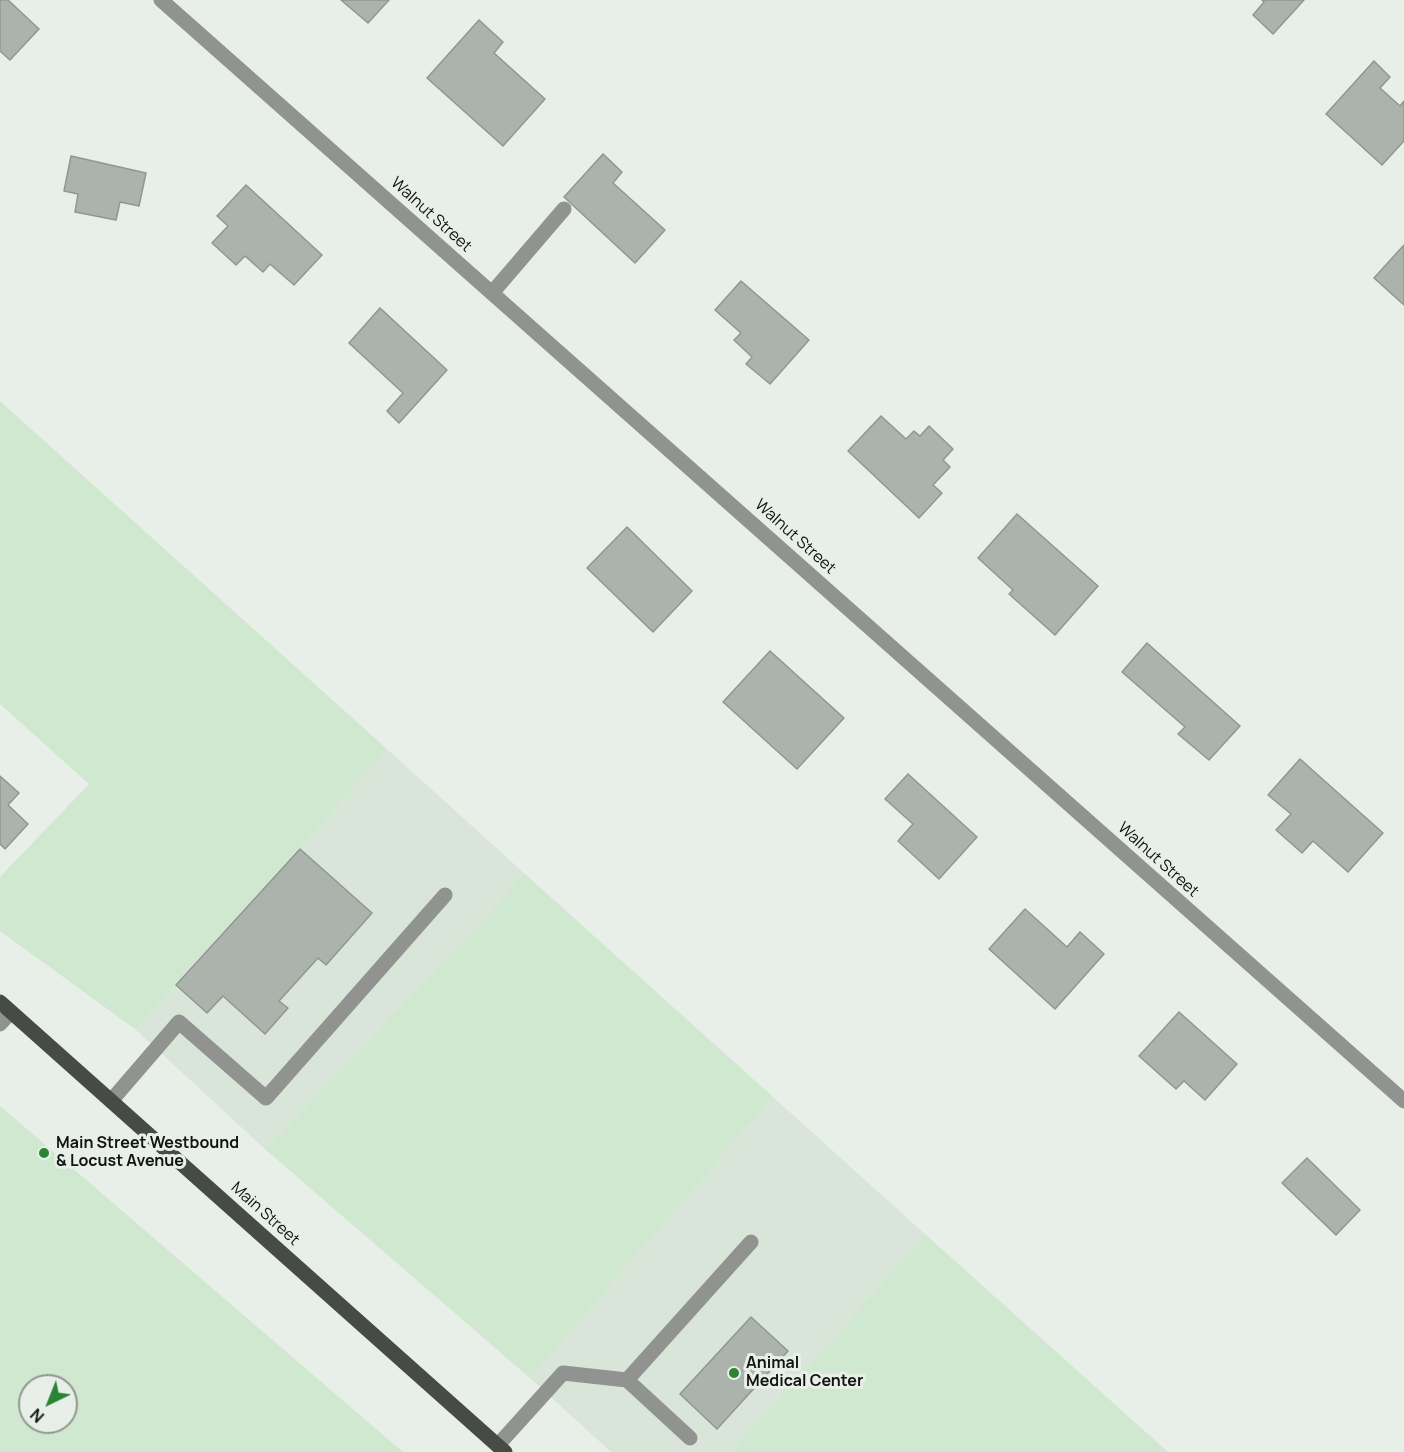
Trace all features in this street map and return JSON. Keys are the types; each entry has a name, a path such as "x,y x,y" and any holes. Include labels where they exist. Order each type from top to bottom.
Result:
{"main road":[{"name":"Main Street","path":"6,1007 502,1449"}],"street":[{"name":"Walnut Street","path":"161,0 1404,1101"},
{"path":"492,293 564,209"},
{"path":"111,1101 179,1022 266,1098 445,896"},
{"path":"0,1024 6,1007"},
{"path":"627,1380 751,1242"},
{"path":"502,1449 563,1373 627,1380 690,1438"}],"shaded area":[{"path":"388,750 525,874 266,1150 135,1029"},
{"path":"773,1097 926,1235 730,1452 611,1452 530,1378"}],"green space":[{"path":"0,401 388,750 135,1029 0,931 0,877 89,784 0,704"},
{"path":"525,874 773,1097 530,1378 266,1150"},
{"path":"0,1106 403,1452 0,1452"},
{"path":"926,1235 1168,1452 730,1452"}],"building":[{"path":"0,0 8,0 39,29 10,60 0,51"},
{"path":"341,0 389,0 368,23"},
{"path":"1262,0 1304,0 1273,34 1253,15 1264,2"},
{"path":"479,20 503,42 494,53 545,99 503,146 427,78"},
{"path":"1374,61 1390,77 1380,88 1400,106 1404,101 1404,141 1382,165 1326,114"},
{"path":"603,154 622,172 613,183 665,230 635,263 564,197"},
{"path":"71,156 146,173 139,206 120,202 116,220 75,212 78,194 64,191"},
{"path":"246,185 322,255 294,285 270,264 263,272 245,256 236,265 212,243 228,226 217,216"},
{"path":"1404,245 1404,305 1374,278"},
{"path":"741,281 809,340 770,384 746,364 752,357 734,340 741,333 715,310"},
{"path":"380,308 447,370 399,423 387,411 403,393 349,343"},
{"path":"881,416 906,439 914,431 920,436 929,426 953,449 943,460 950,467 933,485 942,493 919,518 848,451"},
{"path":"1017,514 1098,586 1055,635 1009,594 1013,590 978,558"},
{"path":"627,527 692,591 653,632 587,568"},
{"path":"1147,643 1240,726 1209,760 1178,734 1185,727 1122,672"},
{"path":"770,651 844,718 797,769 723,702"},
{"path":"1300,759 1383,833 1348,872 1313,841 1302,853 1276,830 1291,814 1268,795"},
{"path":"908,774 977,837 939,879 898,841 913,824 885,799"},
{"path":"0,776 19,793 8,805 28,824 5,849 0,844"},
{"path":"300,849 372,913 326,965 318,958 279,1001 288,1008 265,1034 223,996 207,1013 176,985"},
{"path":"1025,909 1067,947 1080,932 1104,954 1055,1009 989,949"},
{"path":"1179,1012 1237,1064 1205,1100 1184,1081 1176,1089 1139,1056"},
{"path":"1307,1158 1360,1210 1336,1235 1282,1183"},
{"name":"Animal Medical Center","path":"751,1317 788,1351 717,1429 680,1394"}],"place":[{"name":"Main Street Westbound & Locust Avenue","path":"44,1153"},
{"name":"Animal Medical Center","path":"734,1373"}]}
